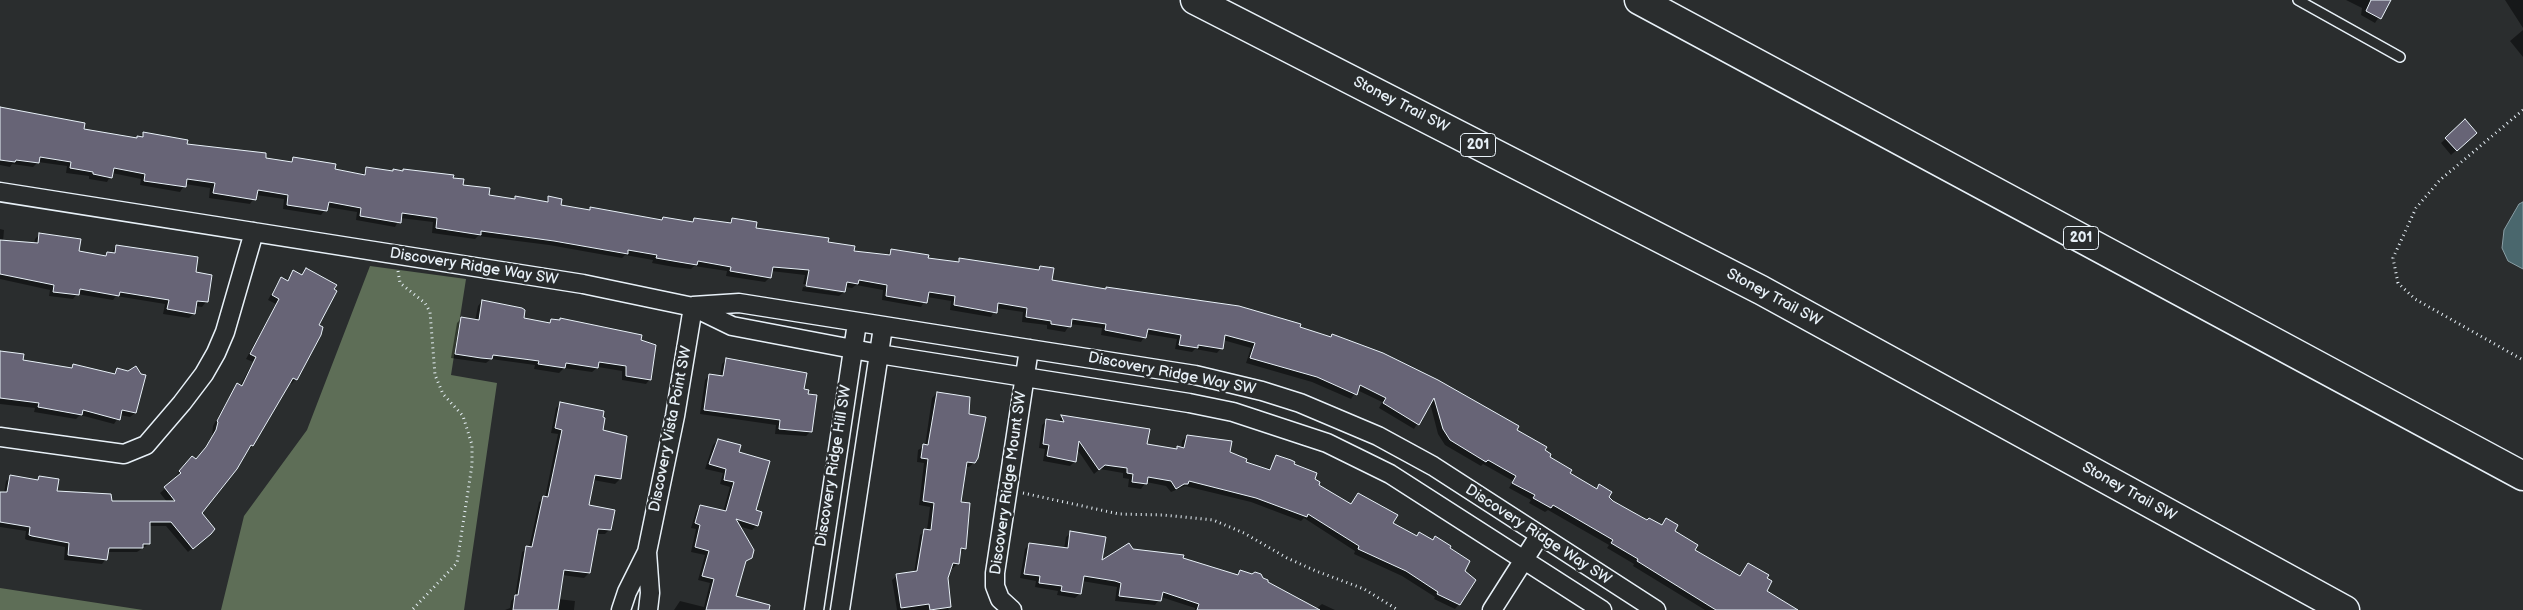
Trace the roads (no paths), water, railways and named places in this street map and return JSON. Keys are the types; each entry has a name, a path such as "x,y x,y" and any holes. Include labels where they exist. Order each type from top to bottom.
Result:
{"highway":[{"name":"Stoney Trail SW","path":"1195,0 1761,290 2345,610"},
{"name":"201","path":"1639,0 2523,476"}],"street":[{"name":"Discovery Ridge Way SW","path":"0,192 540,276 693,306 739,303 1195,376 1262,391 1346,421 1402,448 1656,610"},
{"path":"0,436 124,454 146,445 193,388 216,353 225,332 254,232"},
{"name":"Discovery Ridge Way SW","path":"693,306 732,326 878,354 1190,403 1233,412 1291,429 1327,443 1390,474 1602,610"},
{"name":"Discovery Vista Point SW","path":"621,610 647,552 675,416 693,306"},
{"name":"Discovery Ridge Hill SW","path":"814,610 857,323"},
{"name":"Discovery Ridge Hill SW","path":"840,610 883,327"},
{"name":"Discovery Ridge Mount SW","path":"1012,610 1000,599 995,586 995,574 1030,349"},
{"path":"1291,429 1300,403"},
{"path":"1492,610 1539,536"},
{"name":"Discovery Vista Point SW","path":"647,552 650,593 648,610"}],"lane":[{"path":"2298,0 2400,57"}],"water":[{"path":"2523,202 2523,269 2508,261 2502,248 2504,230 2519,204"}]}
